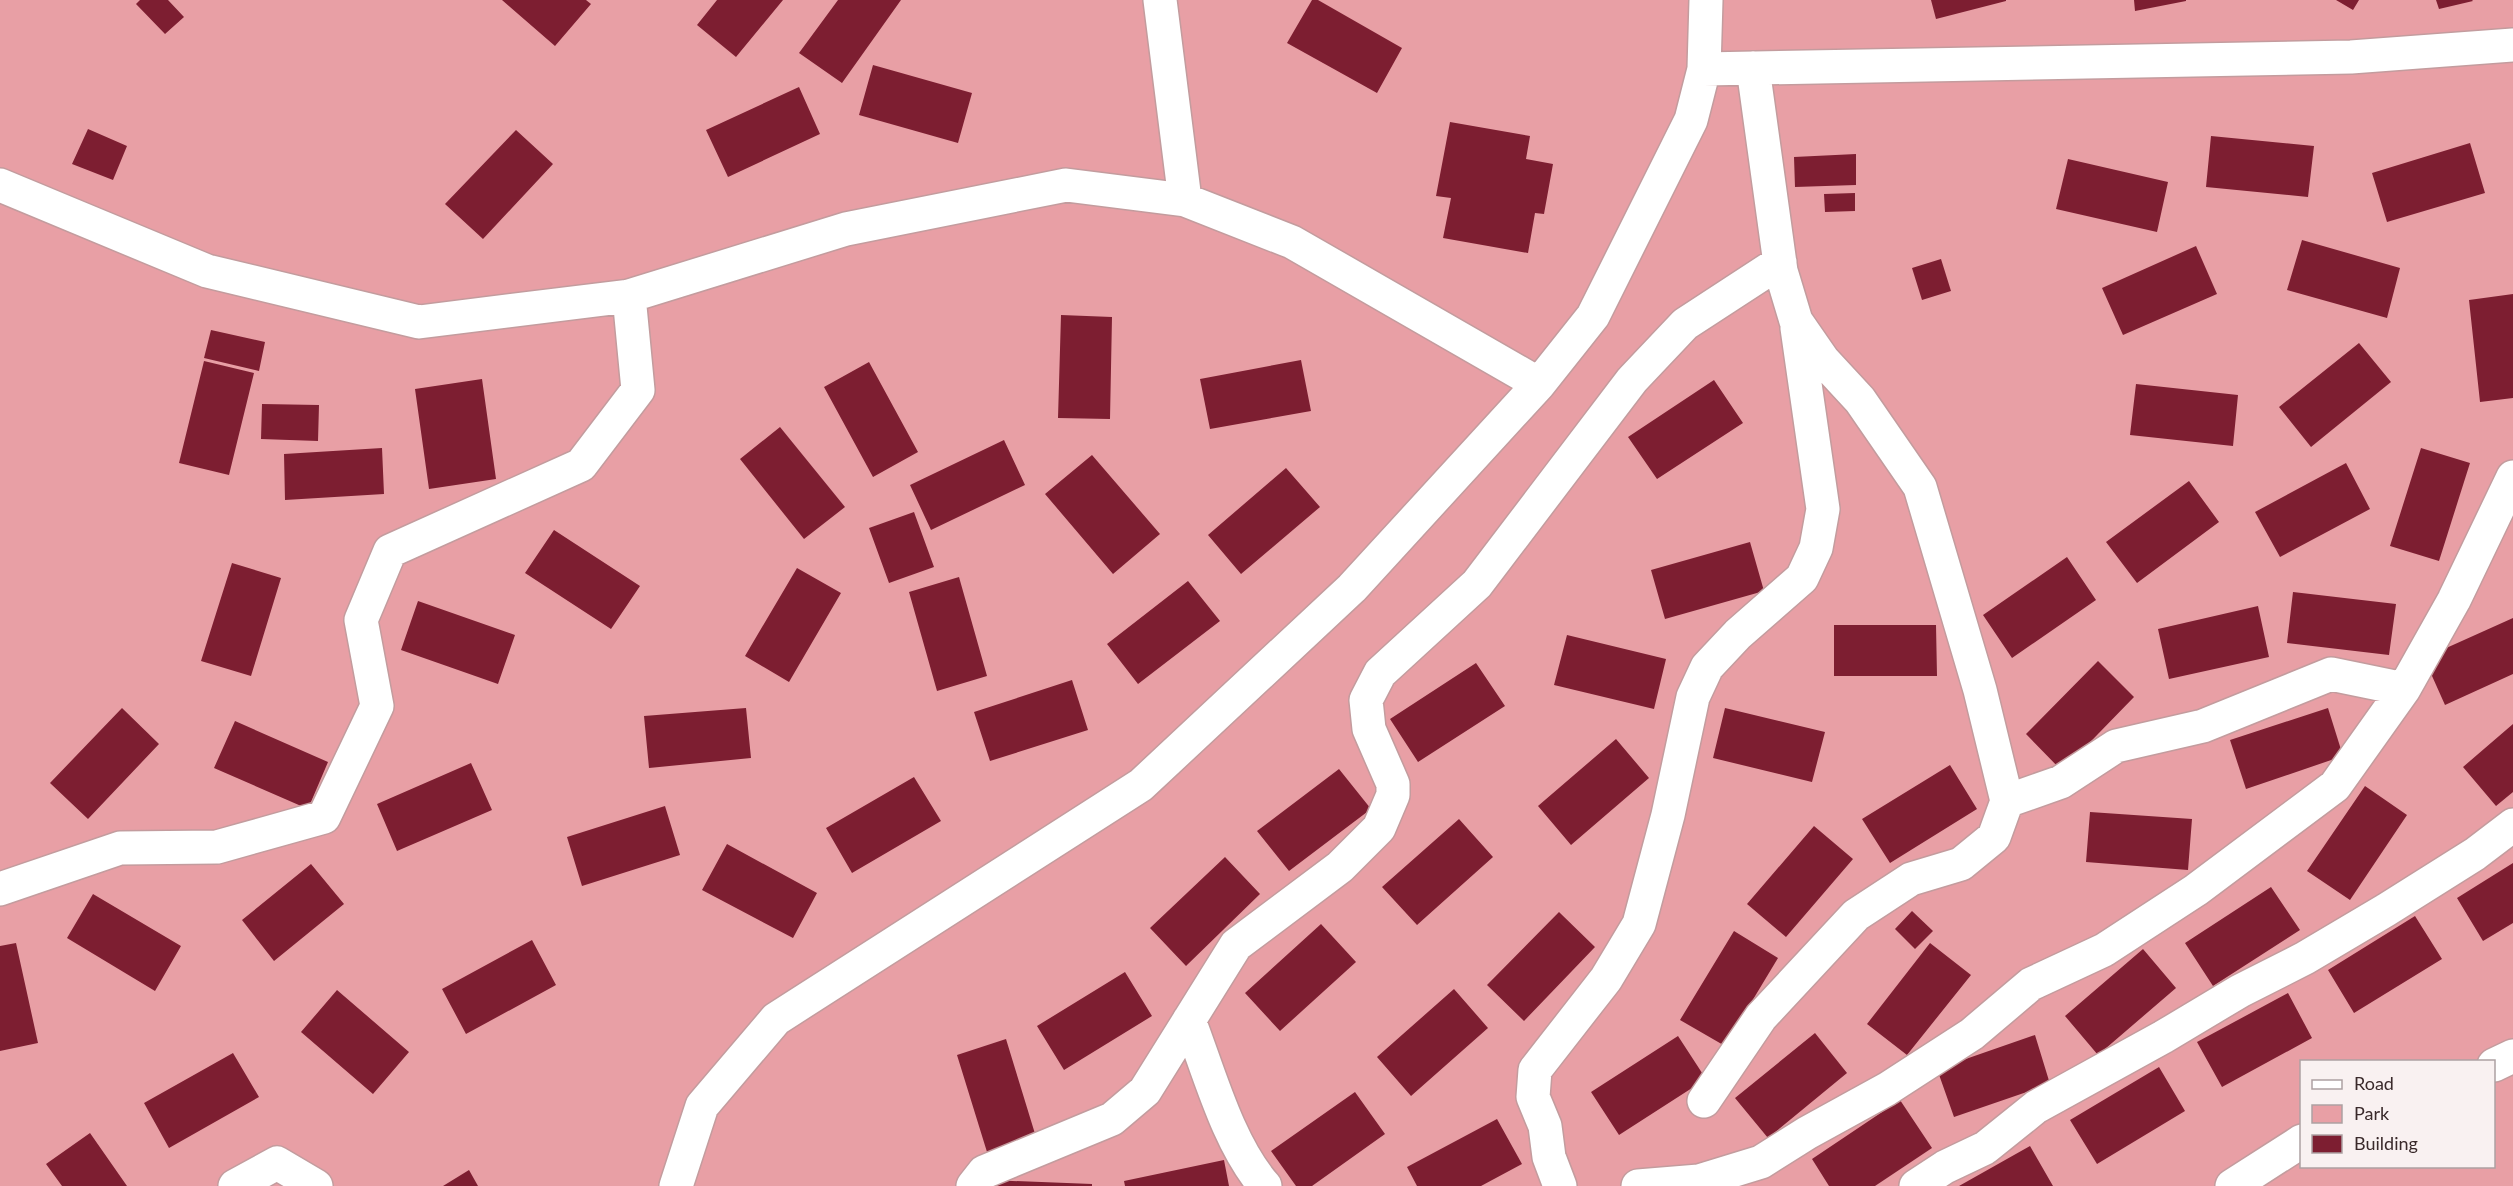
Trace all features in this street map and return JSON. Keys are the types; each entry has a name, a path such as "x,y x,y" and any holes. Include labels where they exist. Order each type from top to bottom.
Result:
{"street":[{"path":"1160,0 1185,200"},
{"path":"676,1186 702,1106 776,1019 1141,785 1352,588 1539,384 1593,316 1691,120 1704,69 1706,0"},
{"path":"1704,69 2351,57 2513,45"},
{"path":"1560,1186 1549,1156 1545,1126 1533,1097 1535,1070 1606,979 1639,924 1668,815 1693,697 1707,667 1738,634 1802,578 1816,548 1823,509 1796,321 1780,262 1753,68"},
{"path":"0,185 207,271 419,322 629,296 846,229 1066,185 1185,200 1292,242 1539,384"},
{"path":"973,1186 984,1172 1112,1119 1145,1091 1236,945 1285,906 1340,867 1379,828 1393,795 1393,784 1369,729 1366,700 1380,673 1477,584 1632,380 1685,324 1780,262"},
{"path":"0,889 120,848 217,847 324,817 377,706 361,620 390,551 581,465 638,390 629,296"},
{"path":"1704,1101 1761,1017 1856,915 1911,879 1961,864 1994,837 2007,801 1980,690 1920,487 1860,400 1823,360 1796,321"},
{"path":"1638,1186 1699,1181 1761,1162 1807,1132 1887,1089 1972,1034 2031,984 2104,950 2196,890 2335,786 2404,689 2454,600 2513,477"},
{"path":"2007,801 2061,782 2116,746 2203,726 2331,674 2404,689"},
{"path":"1916,1186 1945,1167 1985,1148 2036,1107 2305,958 2386,910 2475,854 2513,825"},
{"path":"1189,1020 1230,1125 1252,1172 1265,1186"},
{"path":"2495,1064 2513,1056"},
{"path":"2232,1186 2300,1142"},
{"path":"235,1186 277,1163 316,1186"}],"green space":[{"path":"0,0 2513,0 2513,1186 0,1186"}],"building":[{"path":"140,0 168,0 184,17 165,34 136,4"},
{"path":"502,0 586,0 591,4 555,46"},
{"path":"717,0 783,0 736,57 697,25"},
{"path":"838,0 901,0 842,83 799,53"},
{"path":"1312,0 1318,0 1402,48 1377,93 1287,43"},
{"path":"1931,0 2006,0 2006,1 1936,19"},
{"path":"2134,0 2186,0 2186,1 2135,11"},
{"path":"2336,0 2359,0 2353,10"},
{"path":"2436,0 2472,0 2473,1 2439,9"},
{"path":"873,65 972,93 958,143 859,115"},
{"path":"799,87 820,134 728,177 706,130"},
{"path":"1450,122 1530,136 1526,159 1553,164 1544,214 1535,213 1528,253 1443,238 1451,198 1436,196"},
{"path":"88,129 127,146 113,180 72,164"},
{"path":"516,130 553,164 483,239 445,204"},
{"path":"2211,136 2314,146 2308,197 2206,187"},
{"path":"2470,143 2485,193 2387,222 2372,173"},
{"path":"1856,154 1856,185 1795,187 1794,157"},
{"path":"2068,159 2168,182 2157,232 2056,209"},
{"path":"1855,193 1855,211 1825,212 1824,194"},
{"path":"2302,240 2400,268 2387,318 2287,290"},
{"path":"2196,246 2217,294 2123,335 2102,288"},
{"path":"1941,259 1951,291 1922,300 1912,268"},
{"path":"2513,294 2513,398 2480,402 2469,300"},
{"path":"1061,315 1112,317 1110,419 1058,418"},
{"path":"211,330 265,342 259,371 204,358"},
{"path":"2359,343 2391,382 2311,447 2279,407"},
{"path":"1301,360 1311,411 1210,429 1200,379"},
{"path":"204,361 254,373 229,475 179,463"},
{"path":"869,362 918,452 873,477 824,387"},
{"path":"482,379 496,479 429,489 415,389"},
{"path":"1714,380 1743,423 1657,479 1628,437"},
{"path":"2136,384 2238,395 2233,446 2130,435"},
{"path":"262,404 319,405 318,441 261,439"},
{"path":"780,427 845,507 804,539 740,459"},
{"path":"1004,440 1025,485 931,530 910,485"},
{"path":"382,448 384,494 285,500 284,454"},
{"path":"2421,448 2470,463 2439,561 2390,546"},
{"path":"1092,455 1160,534 1113,574 1045,494"},
{"path":"2346,463 2370,509 2280,557 2255,512"},
{"path":"1286,468 1320,507 1241,574 1208,535"},
{"path":"2189,481 2219,522 2137,583 2106,542"},
{"path":"914,512 934,567 889,583 869,528"},
{"path":"554,530 640,586 611,629 525,573"},
{"path":"1750,542 1764,591 1665,619 1651,570"},
{"path":"2067,557 2096,600 2012,658 1983,615"},
{"path":"232,563 281,578 251,676 201,661"},
{"path":"797,568 841,593 789,682 745,656"},
{"path":"959,577 987,676 937,691 909,592"},
{"path":"1188,581 1220,621 1138,684 1107,644"},
{"path":"2293,592 2396,604 2389,655 2287,643"},
{"path":"418,601 515,635 498,684 401,650"},
{"path":"2258,606 2269,657 2169,679 2158,629"},
{"path":"2513,618 2513,674 2445,705 2424,658"},
{"path":"1834,625 1936,625 1937,676 1834,676"},
{"path":"1567,635 1666,659 1654,709 1554,685"},
{"path":"2098,661 2134,697 2062,771 2026,734"},
{"path":"1476,663 1505,706 1418,762 1390,719"},
{"path":"1072,680 1088,730 990,761 974,712"},
{"path":"122,708 159,744 88,819 50,783"},
{"path":"746,708 751,758 649,768 644,716"},
{"path":"1725,708 1825,732 1812,782 1713,758"},
{"path":"2328,708 2343,756 2246,789 2230,740"},
{"path":"235,721 328,762 308,809 214,768"},
{"path":"2513,724 2513,792 2496,806 2463,767"},
{"path":"1616,739 1649,778 1571,845 1538,806"},
{"path":"471,763 492,810 397,851 377,804"},
{"path":"1950,765 1977,809 1890,863 1862,819"},
{"path":"1339,769 1371,809 1289,871 1257,831"},
{"path":"914,777 941,821 852,873 826,828"},
{"path":"2365,786 2407,815 2350,900 2307,871"},
{"path":"665,806 680,855 582,886 567,837"},
{"path":"2090,812 2192,819 2188,870 2086,862"},
{"path":"1459,819 1493,857 1417,925 1382,887"},
{"path":"1814,826 1853,859 1786,937 1747,904"},
{"path":"727,844 817,893 793,938 702,890"},
{"path":"1225,857 1260,894 1186,966 1150,928"},
{"path":"2513,863 2513,923 2483,941 2457,898"},
{"path":"311,864 344,904 274,961 242,920"},
{"path":"2271,887 2300,930 2213,986 2185,943"},
{"path":"93,894 181,946 155,991 67,938"},
{"path":"1912,911 1933,931 1915,949 1895,929"},
{"path":"1559,912 1595,947 1524,1021 1487,985"},
{"path":"2415,916 2442,959 2354,1013 2328,970"},
{"path":"1321,924 1356,962 1280,1031 1245,993"},
{"path":"1734,931 1778,958 1725,1046 1680,1020"},
{"path":"532,940 556,985 466,1034 442,989"},
{"path":"16,943 38,1043 0,1051 0,946"},
{"path":"1930,943 1971,975 1907,1055 1867,1024"},
{"path":"2143,949 2176,988 2098,1055 2065,1016"},
{"path":"1125,972 1152,1016 1064,1070 1037,1026"},
{"path":"1454,989 1488,1028 1411,1096 1377,1057"},
{"path":"337,990 409,1052 373,1094 301,1032"},
{"path":"2288,993 2312,1038 2222,1087 2197,1042"},
{"path":"1815,1033 1847,1073 1768,1138 1735,1098"},
{"path":"2035,1035 2050,1084 1954,1117 1937,1069"},
{"path":"1678,1036 1706,1079 1619,1135 1591,1092"},
{"path":"1006,1039 1036,1137 987,1152 957,1055"},
{"path":"233,1053 259,1097 169,1148 144,1103"},
{"path":"2159,1067 2185,1111 2097,1164 2070,1120"},
{"path":"1355,1092 1385,1134 1312,1186 1296,1186 1271,1151"},
{"path":"1900,1100 1932,1148 1875,1186 1829,1186 1812,1159"},
{"path":"1497,1119 1522,1164 1481,1186 1417,1186 1407,1167"},
{"path":"90,1133 127,1186 62,1186 46,1164"},
{"path":"2030,1146 2053,1186 1959,1186"},
{"path":"1224,1160 1229,1186 1125,1186 1124,1181"},
{"path":"469,1170 478,1186 443,1186"},
{"path":"989,1180 1092,1184 1092,1186 989,1186"}]}
